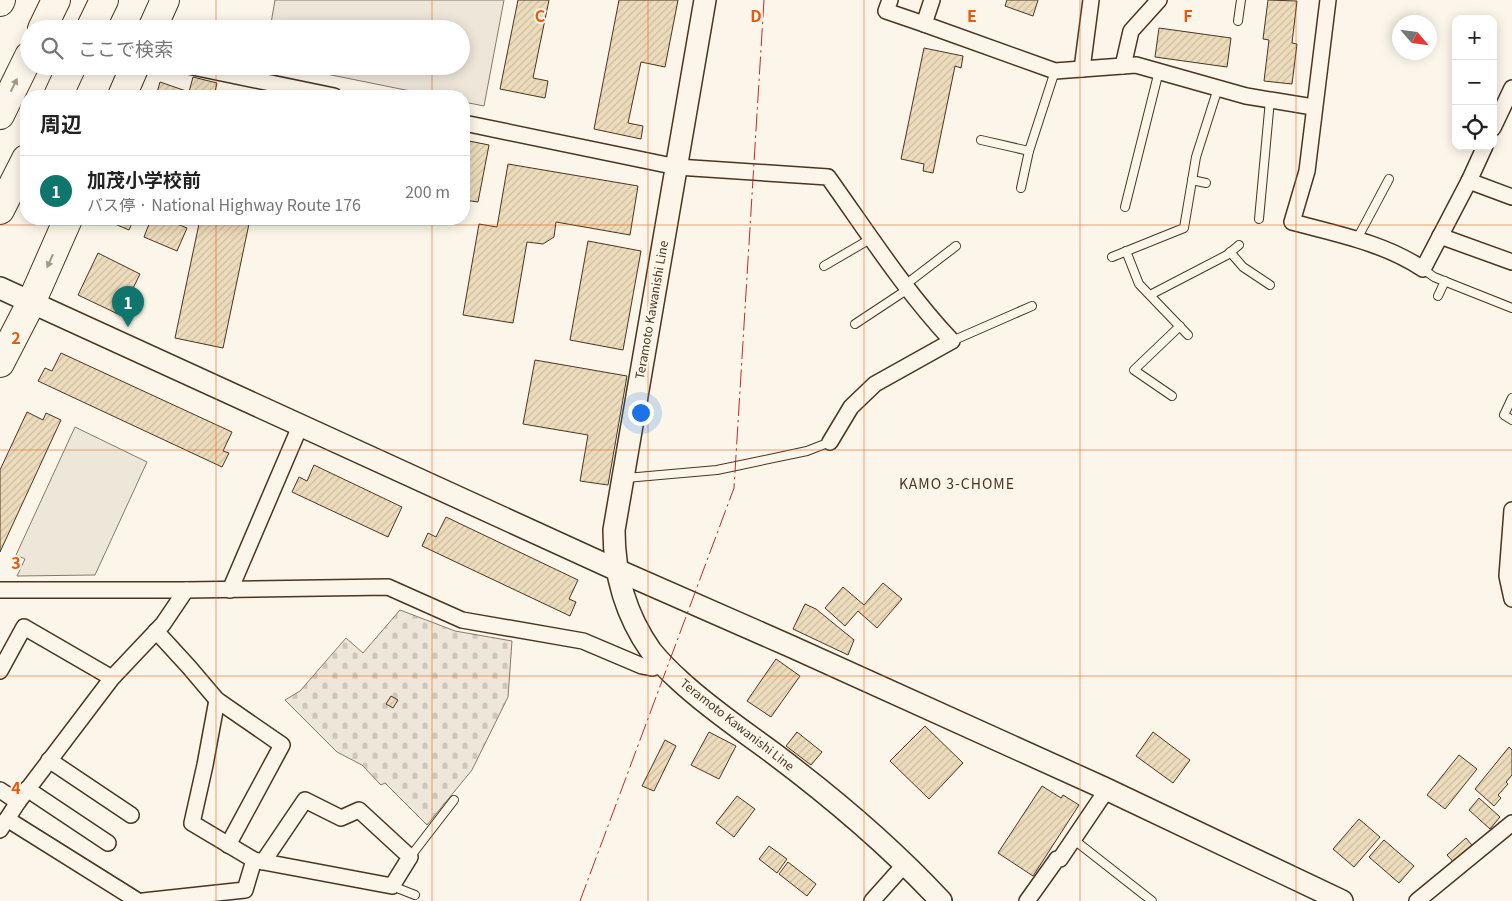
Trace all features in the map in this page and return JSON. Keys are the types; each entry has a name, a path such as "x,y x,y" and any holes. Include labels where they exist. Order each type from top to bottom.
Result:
{"highway":[{"path":"46,20 56,0"},
{"path":"94,20 104,0"},
{"path":"156,20 164,0"},
{"path":"0,115 20,74"},
{"path":"61,90 68,75"},
{"path":"125,90 131,75"},
{"path":"0,210 20,171"},
{"path":"0,363 14,295 64,225"}],"street":[{"name":"Teramoto Kawanishi Line","path":"705,0 614,530 614,549 622,595 629,613 651,651 663,665 714,710 774,754 859,822 905,864 940,901"},
{"path":"890,0 886,11 1056,71 1136,64 1246,96 1314,107"},
{"path":"924,24 932,0"},
{"path":"1082,69 1091,0"},
{"path":"1123,66 1131,31 1158,0"},
{"path":"1328,0 1307,171 1292,222 1357,239 1408,259 1423,269 1483,150"},
{"path":"232,75 305,90"},
{"path":"1497,120 1512,88"},
{"path":"470,124 677,167 828,177 930,318 952,341 875,384 851,407 830,442"},
{"path":"1469,181 1512,197"},
{"path":"1440,236 1512,262"},
{"path":"14,295 301,424 617,570 1104,788 1342,901"},
{"path":"230,590 301,424"},
{"path":"1512,510 1509,572 1512,599"},
{"path":"0,590 230,590 388,587 462,620 583,640 642,666 652,668 663,665"},
{"path":"138,901 4,824 49,760 112,678 163,624 186,590"},
{"path":"0,672 24,628 112,678"},
{"path":"156,631 217,700 282,745 228,845"},
{"path":"143,901 245,890 258,861 305,800 341,818 359,810 410,857 392,886 258,861 192,824 217,700"},
{"path":"49,760 130,815"},
{"path":"1027,901 1057,859 1060,859 1104,794 1104,788"},
{"path":"28,789 108,843"},
{"path":"0,790 18,802"},
{"path":"1417,901 1512,823"},
{"path":"872,901 905,864"}],"lane":[{"path":"1238,21 1241,0"},
{"path":"1021,188 1029,151 1056,71"},
{"path":"1125,207 1160,71"},
{"path":"1112,257 1184,228 1196,157 1218,88"},
{"path":"1258,218 1270,100"},
{"path":"981,140 1029,151"},
{"path":"1357,239 1389,179"},
{"path":"1192,180 1206,183"},
{"path":"824,266 872,238"},
{"path":"1150,295 1227,255 1239,244"},
{"path":"855,324 907,287 956,246"},
{"path":"1126,251 1139,284 1188,335"},
{"path":"1230,252 1243,267 1270,285"},
{"path":"1423,269 1434,277 1512,308"},
{"path":"1438,296 1445,281"},
{"path":"952,341 1032,306"},
{"path":"1172,396 1134,370 1180,326"},
{"path":"1512,398 1504,415 1512,420"},
{"path":"622,478 717,470 807,451 830,442"},
{"path":"410,857 454,800"},
{"path":"1073,838 1152,901"},
{"path":"392,886 415,894"}],"green space":[{"path":"275,0 504,0 484,106 470,103 470,90 405,90 331,75 470,75 470,20 272,20"},
{"path":"400,610 455,631 512,641 508,697 472,770 427,825 385,783 381,785 362,765 337,752 285,700 300,691 346,638 363,653"}],"shaded area":[{"path":"75,427 147,462 95,575 17,576 25,559 16,555"}],"building":[{"path":"518,0 549,0 533,78 548,81 545,98 500,89"},
{"path":"619,0 678,0 665,67 641,62 628,123 643,126 641,139 594,129"},
{"path":"1007,0 1038,0 1033,16 1005,6"},
{"path":"1268,0 1297,1 1292,43 1297,44 1292,84 1264,81 1269,40 1263,39"},
{"path":"1159,28 1231,38 1227,67 1155,57"},
{"path":"924,48 963,56 961,68 955,66 933,173 923,171 924,164 901,159"},
{"path":"193,77 217,83 215,90 190,90"},
{"path":"160,82 183,90 158,90"},
{"path":"470,141 489,145 478,202 470,201"},
{"path":"508,164 638,186 630,235 556,222 554,237 543,244 527,242 513,323 463,315 479,224 497,227"},
{"path":"117,225 131,225 129,230"},
{"path":"149,225 180,225 187,228 177,251 144,237"},
{"path":"199,225 249,225 223,348 175,338"},
{"path":"588,241 641,251 623,350 570,340"},
{"path":"98,253 140,274 120,315 78,295"},
{"path":"61,353 232,432 223,451 229,453 222,467 38,381 45,368 52,371"},
{"path":"535,360 627,376 608,485 580,481 588,435 523,424"},
{"path":"27,412 43,420 46,413 61,420 0,552 0,470"},
{"path":"314,465 402,507 388,537 292,492 299,477 307,481"},
{"path":"446,517 578,580 569,599 576,602 570,616 422,546 428,533 436,537"},
{"path":"883,583 902,599 877,628 858,611 845,626 825,608 843,587 864,605"},
{"path":"805,604 816,609 854,640 848,655 793,629"},
{"path":"776,659 800,676 771,717 747,701"},
{"path":"391,696 398,700 393,708 386,704"},
{"path":"925,726 963,763 929,799 890,761"},
{"path":"709,732 736,746 719,779 691,765"},
{"path":"797,732 822,752 811,765 786,746"},
{"path":"1153,732 1190,760 1173,783 1136,756"},
{"path":"665,740 676,746 654,791 642,786"},
{"path":"1509,747 1512,750 1512,775 1506,782 1508,784 1498,795 1501,798 1494,806 1475,789"},
{"path":"1459,755 1477,769 1445,809 1427,795"},
{"path":"1042,786 1061,798 1063,795 1079,805 1033,876 998,853"},
{"path":"737,796 755,809 734,837 716,823"},
{"path":"1479,798 1500,817 1490,829 1469,810"},
{"path":"1359,819 1380,837 1354,867 1333,849"},
{"path":"1466,838 1476,850 1457,866 1447,855"},
{"path":"1384,840 1414,866 1399,883 1369,857"},
{"path":"769,846 787,859 777,873 759,859"},
{"path":"788,862 816,884 807,896 779,874"}],"power":[{"path":"580,901 734,488 764,0"}],"place":[{"name":"加茂小学校前","path":"128,327"}],"district":[{"name":"KAMO 3-CHOME","path":"957,484"}]}
